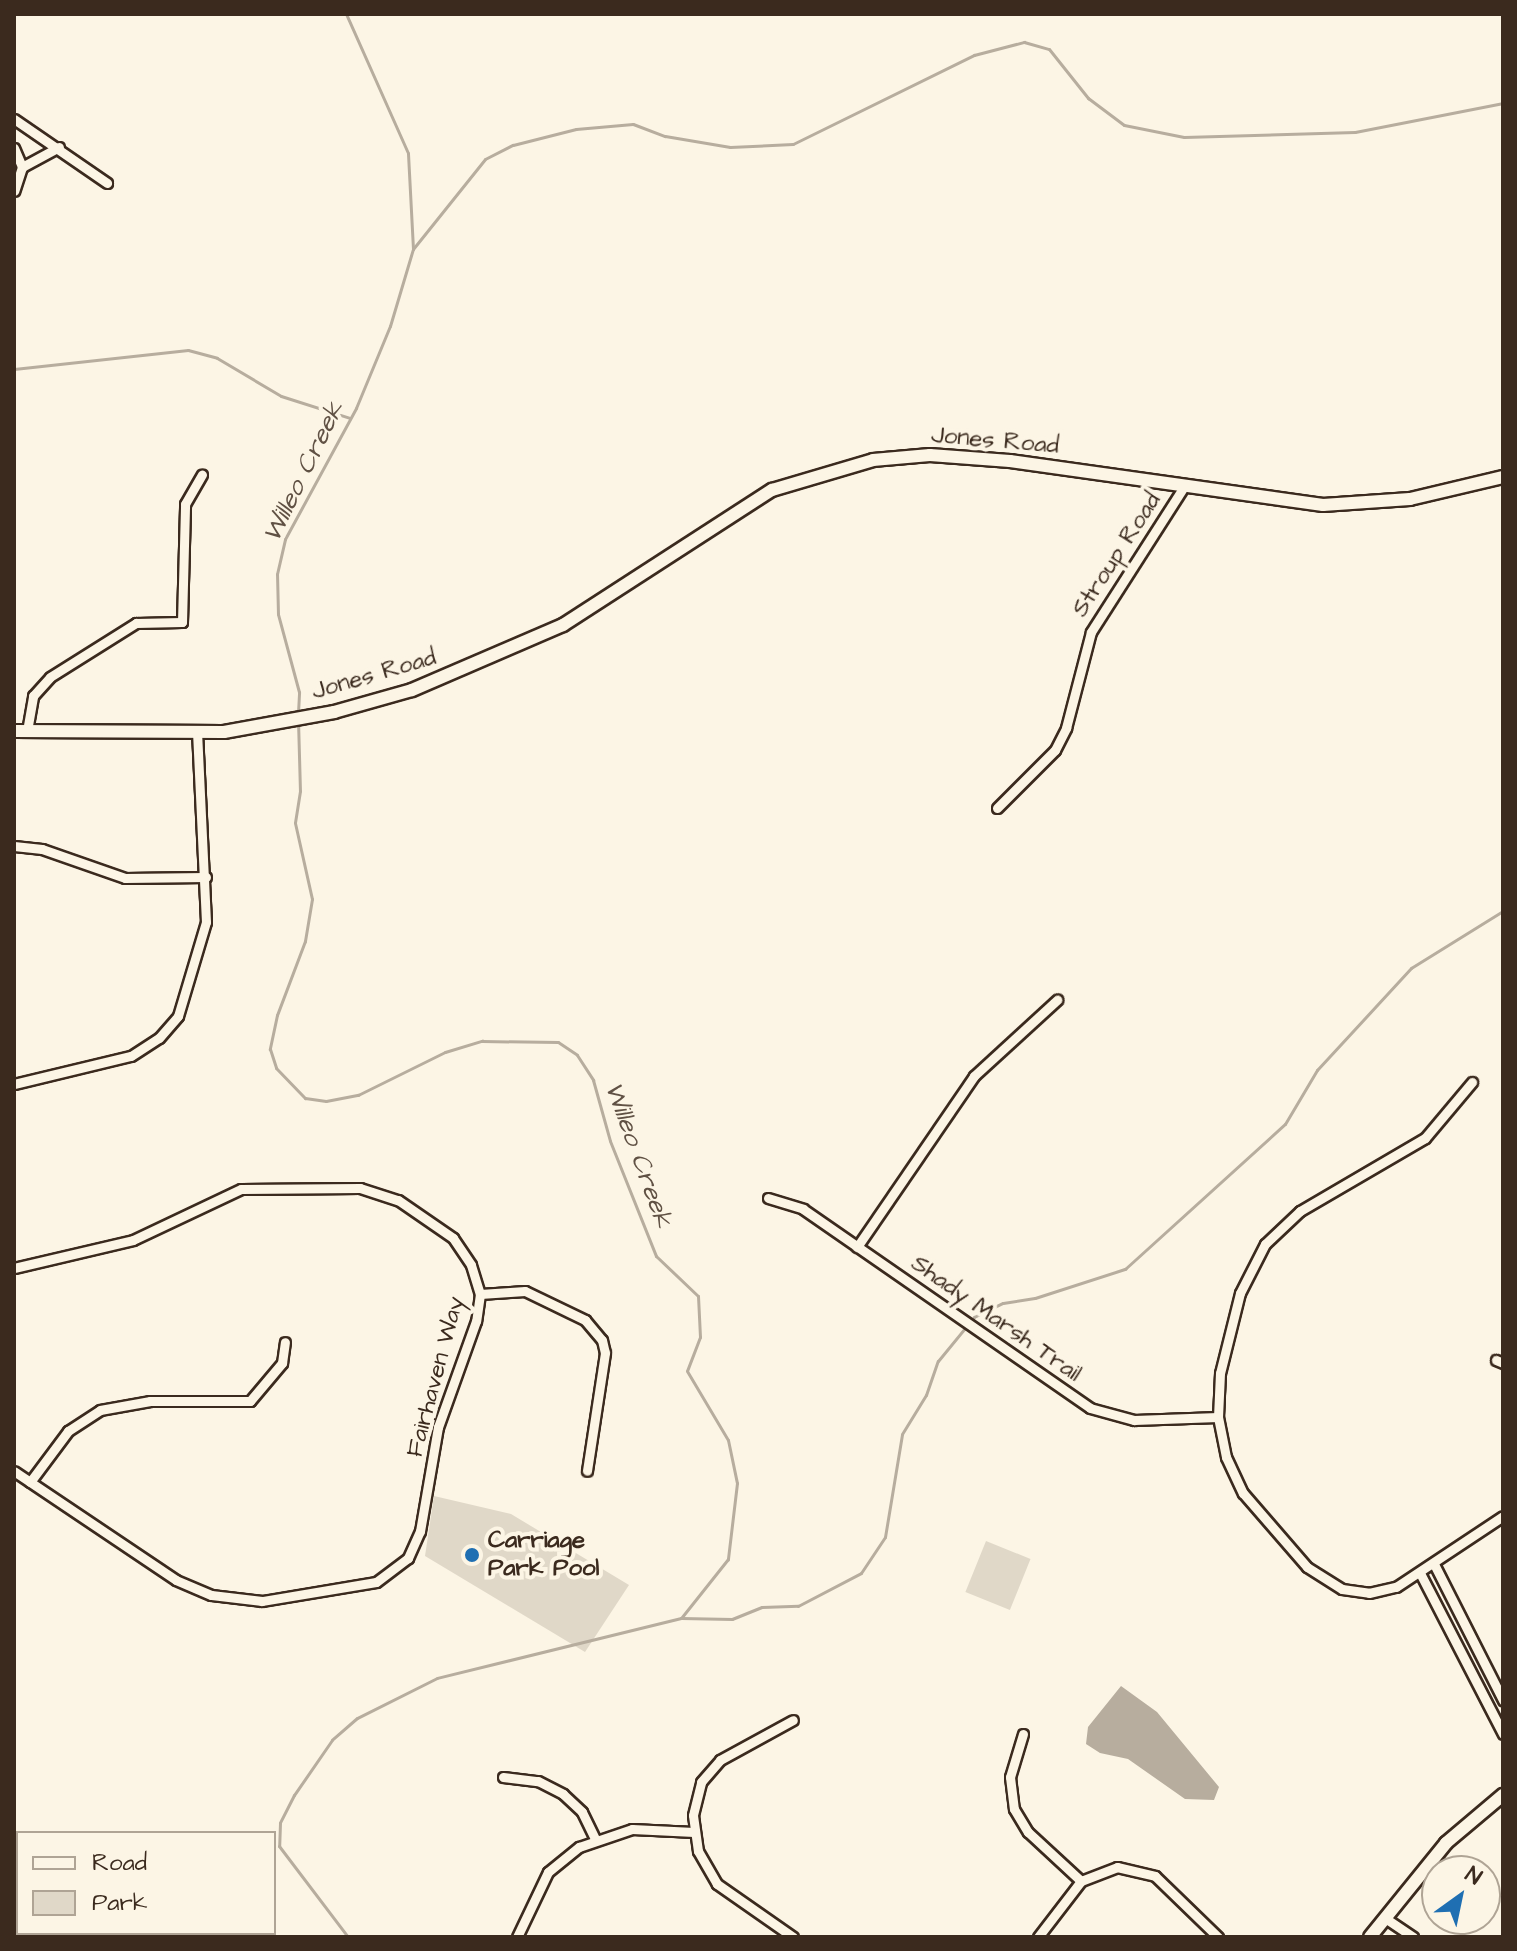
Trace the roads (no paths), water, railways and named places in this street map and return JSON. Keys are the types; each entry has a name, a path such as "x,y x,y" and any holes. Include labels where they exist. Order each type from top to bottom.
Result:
{"street":[{"path":"14,119 59,147 107,183"},
{"path":"22,167 59,147"},
{"path":"14,148 22,167 14,191"},
{"name":"Jones Road","path":"20,731 197,734 299,720 412,690 526,643 598,604 746,503 846,465 902,456 960,456 1183,488 1333,504 1410,499 1503,477"},
{"path":"20,731 33,696 50,677 136,623 182,622 185,504 202,474"},
{"name":"Stroup Road","path":"997,808 1055,750 1066,728 1091,632 1183,488"},
{"path":"14,1084 131,1056 169,1027 199,957 206,922 197,734"},
{"path":"14,846 42,849 125,878 206,877"},
{"path":"857,1247 974,1076 1057,1000"},
{"path":"1472,1082 1425,1138 1300,1211 1265,1244 1240,1293 1220,1373 1218,1417 1226,1457 1243,1493 1317,1577 1342,1589 1369,1593 1396,1587 1503,1516"},
{"name":"Fairhaven Way","path":"14,1268 133,1240 241,1189 360,1188 398,1200 453,1238 471,1265 480,1294 476,1321 438,1427 420,1531 408,1558 376,1582 262,1601 211,1595 176,1580 14,1471"},
{"name":"Shady Marsh Trail","path":"768,1198 803,1209 1090,1408 1134,1420 1218,1417"},
{"path":"480,1294 525,1291 585,1320 602,1340 605,1353 587,1471"},
{"path":"30,1482 68,1431 100,1410 150,1401 250,1401 282,1363 285,1342"},
{"path":"1434,1564 1503,1700"},
{"path":"1420,1573 1503,1734"},
{"path":"793,1720 711,1768 695,1798 694,1832 698,1851 717,1884 793,1937"},
{"path":"1023,1734 1010,1777 1014,1809 1028,1832 1081,1881"},
{"path":"503,1777 538,1781 563,1794 589,1822 595,1839"},
{"path":"1370,1937 1446,1843 1503,1795"},
{"path":"517,1937 548,1872 595,1839 632,1829 694,1832"},
{"path":"1038,1937 1081,1881 1117,1867 1155,1876 1218,1937"},
{"path":"1385,1918 1413,1937"}],"waterway":[{"name":"Willeo Creek","path":"298,713 299,692 278,614 277,574 285,539 356,408 390,326 413,249 408,153 346,14"},
{"path":"413,249 485,159 513,145 576,129 633,124 665,136 730,147 793,144 974,55 1024,42 1049,49 1088,98 1124,125 1184,137 1355,132 1503,103"},
{"path":"14,369 188,350 217,358 281,396 350,418"},
{"name":"Willeo Creek","path":"298,720 300,791 295,823 312,899 305,941 277,1015 270,1049 276,1068 305,1098 326,1101 358,1095 445,1052 482,1041 558,1042 577,1055 593,1080 610,1141 656,1256 698,1296 700,1337 687,1371 728,1440 737,1483 728,1559 681,1618 437,1678 357,1718 332,1740 294,1795 280,1823 279,1846 348,1937"},
{"path":"681,1618 732,1619 762,1607 798,1606 861,1573 885,1537 902,1434 926,1395 938,1361 974,1317 1003,1303 1035,1298 1125,1269 1285,1124 1317,1070 1411,968 1503,911"}],"place":[{"name":"Carriage Park Pool","path":"472,1555"}]}
